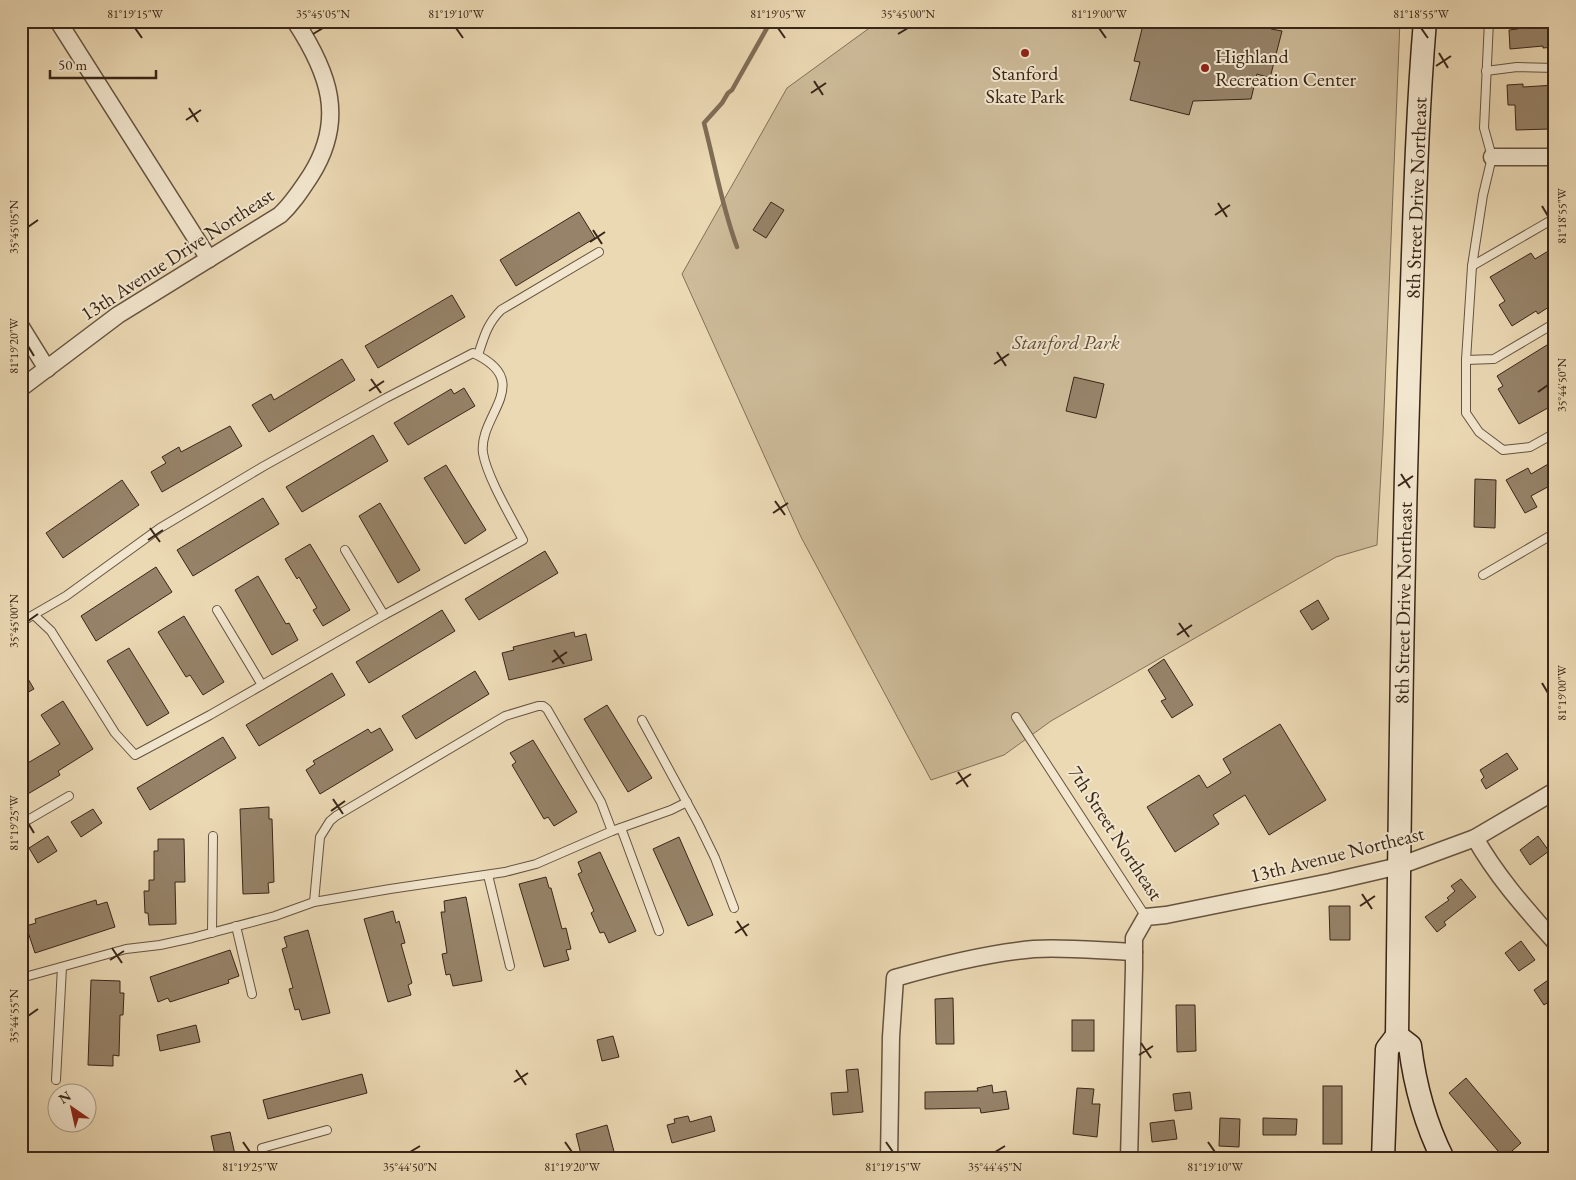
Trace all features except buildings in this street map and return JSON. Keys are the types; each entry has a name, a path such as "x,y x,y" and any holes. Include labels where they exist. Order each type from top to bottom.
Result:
{"main road":[{"name":"8th Street Drive Northeast","path":"1397,1036 1401,651 1407,423 1417,144 1425,21"},
{"path":"1383,1159 1387,1049 1397,1036 1410,1046 1417,1088 1424,1114 1444,1159"}],"street":[{"path":"58,21 209,259"},
{"name":"13th Avenue Drive Northeast","path":"21,388 118,315 280,215 298,196 323,152 329,134 330,113 325,79 315,52 295,21"},
{"path":"1492,157 1555,157"},
{"path":"21,327 47,369"},
{"name":"13th Avenue Northeast","path":"1146,917 1166,915 1330,882 1399,866 1475,838 1555,791"},
{"path":"1475,838 1504,883 1555,942"},
{"name":"7th Street Northeast","path":"1129,1159 1134,938 1146,917"},
{"path":"889,1159 890,1037 895,978 939,966 1006,952 1036,949 1134,952"}],"lane":[{"path":"1489,21 1484,128 1492,157 1483,195 1472,266 1466,360 1466,413 1479,432 1503,450 1530,447 1555,433"},
{"path":"1486,71 1517,67 1555,68"},
{"path":"1472,266 1555,218"},
{"path":"478,355 492,319 502,310 599,252"},
{"path":"1466,360 1494,359 1555,323"},
{"path":"21,622 66,596 160,528 264,466 386,398 473,353 486,358 500,376 502,382 500,402 483,442 485,464 523,540 384,615 135,755 115,733 51,631 34,615"},
{"path":"1482,575 1555,534"},
{"path":"345,550 384,615"},
{"path":"217,610 262,685"},
{"path":"314,902 320,837 330,821 506,716 538,706 543,706 552,718 601,802 612,831"},
{"name":"7th Street Northeast","path":"1016,716 1146,917"},
{"path":"642,720 715,858 734,908"},
{"path":"21,824 69,796"},
{"path":"21,978 126,949 160,945 212,933 275,916 314,902 488,875 536,864 612,831 671,810 687,802"},
{"path":"621,828 659,931"},
{"path":"212,933 213,836"},
{"path":"488,875 510,966"},
{"path":"236,926 252,994"},
{"path":"56,1080 62,967"},
{"path":"264,1159 262,1148 326,1130"}],"green space":[{"name":"Stanford Park","path":"879,21 1400,21 1377,545 1336,557 1051,721 1004,755 931,780 801,537 682,274 787,88"}],"waterway":[{"path":"737,247 723,201 704,123 732,90 771,21"}],"place":[{"name":"Stanford Skate Park","path":"1025,53"},
{"name":"Highland Recreation Center","path":"1205,68"}]}
